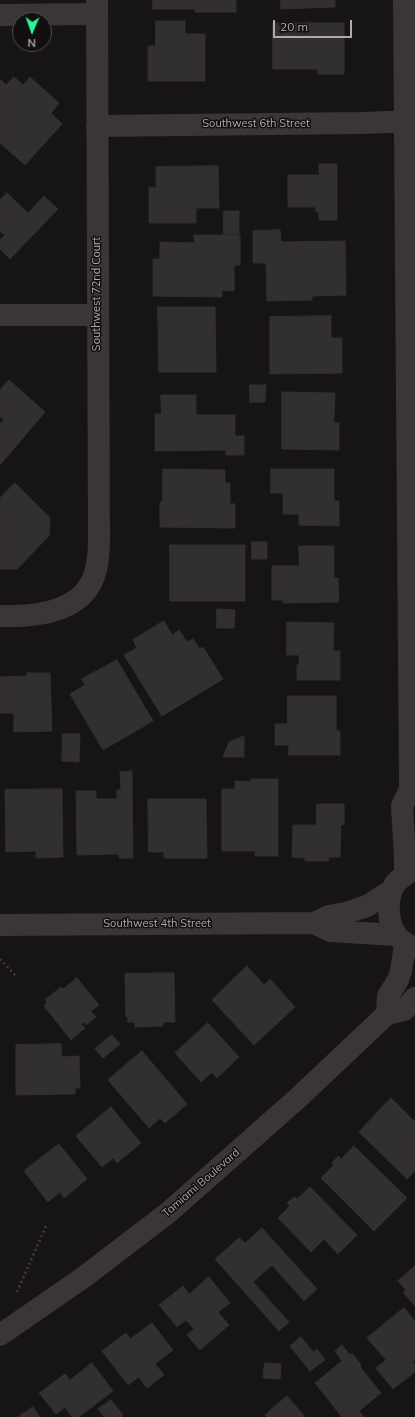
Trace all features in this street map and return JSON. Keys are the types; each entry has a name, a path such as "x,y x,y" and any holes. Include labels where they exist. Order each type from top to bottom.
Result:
{"street":[{"path":"387,1014 388,996 398,980 401,971 405,942 391,923 389,908 390,897 404,878 402,806 412,794 410,121 404,0"},
{"path":"0,15 97,7"},
{"name":"Southwest 72nd Court","path":"0,616 46,613 72,603 89,587 94,577 96,568 100,539 97,316 97,7"},
{"name":"Southwest 6th Street","path":"97,126 369,123 410,121"},
{"path":"0,315 97,316"},
{"name":"Southwest 4th Street","path":"0,925 314,923 329,916 346,913 367,906 404,878"},
{"name":"Southwest 4th Street","path":"314,923 330,931 405,942"},
{"name":"Tamiami Boulevard","path":"0,1335 84,1277 169,1212 298,1098 387,1014 404,1010 415,998"}],"path":[{"path":"0,959 17,977"},
{"path":"16,1294 46,1226"}],"building":[{"path":"153,0 236,0 236,12 195,12 195,9 153,9"},
{"path":"281,0 335,0 335,7 281,9"},
{"path":"156,21 185,21 185,34 205,34 205,81 148,81 148,46 155,46"},
{"path":"273,23 344,23 344,74 318,74 318,69 273,69"},
{"path":"14,77 23,85 30,77 59,103 51,113 62,124 25,165 0,143 0,79 6,85"},
{"path":"319,164 337,164 337,220 319,220 319,212 316,212 316,207 288,207 288,175 319,175"},
{"path":"218,166 219,208 196,208 196,223 149,223 149,187 156,188 156,167"},
{"path":"7,193 28,213 44,196 58,209 10,259 0,249 0,240 5,235 0,231 0,200"},
{"path":"224,211 239,211 239,234 224,234"},
{"path":"280,230 281,242 345,241 346,295 312,296 312,300 267,301 266,263 253,263 253,231"},
{"path":"194,235 240,235 240,265 234,265 234,291 222,290 222,297 153,296 153,259 160,259 160,242 194,243"},
{"path":"158,307 215,307 216,372 159,372"},
{"path":"331,316 331,338 342,338 342,373 270,374 270,317"},
{"path":"9,380 45,412 0,465 0,424 4,420 0,417 0,390"},
{"path":"250,385 266,385 265,402 250,402"},
{"path":"282,392 335,393 334,423 339,423 339,450 282,449"},
{"path":"161,395 196,395 196,415 235,415 235,436 244,436 244,455 226,455 226,450 155,451 155,414 161,414"},
{"path":"163,469 225,470 225,483 230,483 230,504 235,504 235,528 160,527 160,502 162,501"},
{"path":"271,469 334,469 334,501 339,501 339,526 299,525 299,514 283,514 283,493 271,493"},
{"path":"15,483 50,518 49,536 17,569 1,569 0,498"},
{"path":"252,542 267,542 267,559 252,559"},
{"path":"170,545 245,545 245,601 170,601"},
{"path":"299,546 334,546 334,578 338,578 339,602 283,603 283,600 272,600 272,566 299,566"},
{"path":"217,609 235,610 234,628 217,628"},
{"path":"164,621 172,635 179,630 187,642 193,639 200,649 203,647 223,679 162,716 124,655 137,648 133,640"},
{"path":"287,622 334,623 333,651 340,651 340,680 297,680 299,655 287,655"},
{"path":"117,660 153,721 103,750 70,694 85,685 82,679"},
{"path":"27,673 50,673 52,731 14,732 14,713 0,713 0,677 27,676"},
{"path":"288,696 336,696 336,730 340,731 340,755 288,755 289,745 275,745 275,724 287,724"},
{"path":"63,734 80,734 79,762 62,761"},
{"path":"244,736 244,757 223,757 229,742"},
{"path":"132,771 133,858 119,858 119,854 77,855 76,791 96,791 96,799 117,799 117,790 121,790 120,772"},
{"path":"251,779 278,779 278,856 255,856 255,851 222,851 222,789 235,789 235,781 251,782"},
{"path":"62,789 63,857 36,858 36,851 6,852 5,790"},
{"path":"148,799 206,799 207,858 164,858 164,852 149,852"},
{"path":"317,804 344,804 344,825 341,824 340,857 329,857 328,861 305,861 305,858 292,857 293,825 316,825"},
{"path":"247,966 264,985 270,979 295,1007 254,1045 212,1000"},
{"path":"174,973 175,1022 163,1022 163,1026 135,1027 135,1022 128,1022 128,1017 126,1017 125,974"},
{"path":"77,978 99,1005 91,1011 96,1017 86,1025 84,1022 81,1024 85,1028 71,1040 44,1006 47,1003 45,1000 61,987 63,989"},
{"path":"208,1023 239,1057 217,1078 212,1072 201,1082 175,1053"},
{"path":"112,1035 120,1044 103,1058 95,1049"},
{"path":"61,1044 62,1057 79,1056 80,1088 75,1088 75,1094 16,1095 16,1045"},
{"path":"142,1051 187,1104 165,1123 160,1118 149,1128 108,1080"},
{"path":"391,1098 415,1122 415,1171 407,1179 359,1132"},
{"path":"111,1107 141,1143 117,1163 113,1158 102,1167 76,1136"},
{"path":"59,1144 87,1179 64,1198 60,1192 48,1202 24,1171"},
{"path":"354,1146 407,1198 374,1231 321,1178 334,1165 332,1163 338,1156 341,1159"},
{"path":"310,1187 357,1235 338,1254 324,1239 311,1252 278,1218 290,1206 287,1203 294,1197 297,1199"},
{"path":"262,1228 317,1289 304,1301 272,1265 253,1282 289,1322 279,1331 215,1259 239,1238 245,1243"},
{"path":"415,1266 415,1306 403,1292 406,1290 398,1281"},
{"path":"209,1277 230,1303 218,1312 229,1325 200,1350 187,1335 194,1329 186,1320 177,1327 159,1305 183,1286 189,1294"},
{"path":"404,1308 415,1321 415,1360 413,1362 415,1365 415,1372 393,1389 376,1368 386,1360 367,1338"},
{"path":"152,1323 173,1350 155,1364 164,1375 147,1388 139,1377 128,1385 102,1351 126,1333 130,1339"},
{"path":"301,1337 313,1352 317,1349 325,1360 310,1371 290,1346"},
{"path":"342,1345 350,1355 352,1353 361,1365 360,1367 381,1393 359,1411 364,1417 342,1417 315,1383 342,1361 335,1351"},
{"path":"92,1363 113,1391 79,1417 72,1417 65,1407 56,1414 39,1393 65,1374 70,1380"},
{"path":"265,1363 281,1364 280,1379 263,1378"},
{"path":"287,1396 305,1417 267,1417 265,1415"},
{"path":"111,1400 123,1415 121,1417 104,1417 98,1409"},
{"path":"33,1407 40,1417 18,1417"}]}
